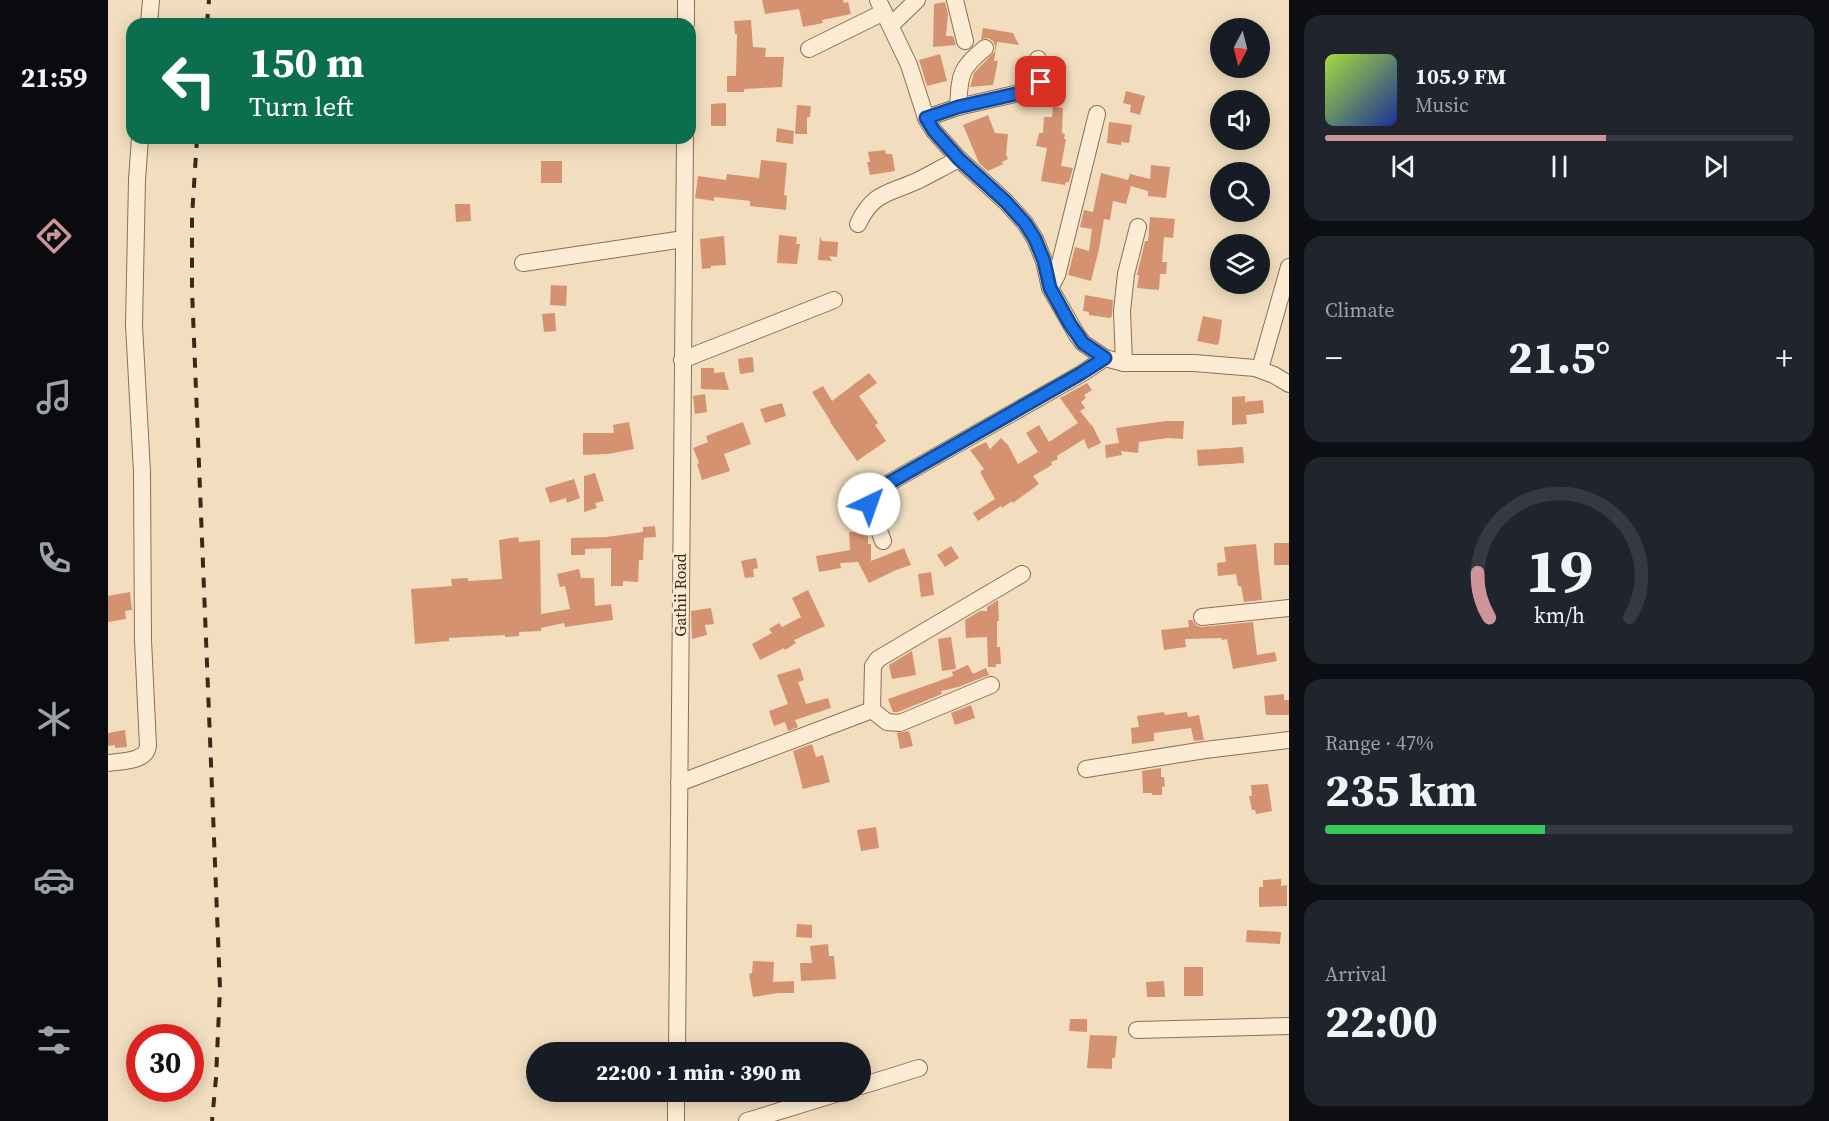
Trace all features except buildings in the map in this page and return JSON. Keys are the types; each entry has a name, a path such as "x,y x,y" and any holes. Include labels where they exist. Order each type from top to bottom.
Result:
{"street":[{"path":"150,18 151,0"},
{"path":"686,0 686,18"},
{"path":"809,49 884,12 917,0"},
{"path":"955,0 966,41"},
{"path":"884,12 909,65 926,118 934,131 959,159 1005,201 1025,223 1044,261 1050,288 1077,335 1093,351 1105,358 1124,363 1194,363 1260,369 1289,385"},
{"path":"958,107 960,78 964,68 985,48"},
{"path":"926,118 958,107 1037,89 1042,76 1038,59"},
{"path":"1050,288 1057,274 1097,114"},
{"path":"108,763 143,756 148,746 143,640 142,472 134,325 136,180 139,144"},
{"name":"Gathii Road","path":"677,1042 685,144"},
{"path":"858,224 864,211 884,193 916,181 959,159"},
{"path":"1124,363 1122,311 1126,274 1138,227"},
{"path":"523,263 684,239"},
{"path":"1260,369 1289,267"},
{"path":"682,360 834,300"},
{"path":"882,541 869,504 869,496 873,492 1105,358"},
{"path":"872,710 873,666 878,659 1022,574"},
{"path":"1202,617 1289,608"},
{"path":"872,710 886,722 900,723 991,684"},
{"path":"679,783 872,710"},
{"path":"1086,769 1204,750 1289,740"},
{"path":"1137,1030 1289,1026"},
{"path":"871,1083 919,1068"},
{"path":"676,1102 676,1121"},
{"path":"747,1121 809,1102"}],"railway":[{"path":"208,18 209,0"},
{"path":"197,144 192,217 192,290 220,988 212,1121"}],"route":[{"path":"869,504 869,496 873,492 1105,358 1083,343 1070,324 1050,288 1044,261 1025,223 1005,201 959,159 934,131 926,118 958,107 1037,89 1041,82"}]}
